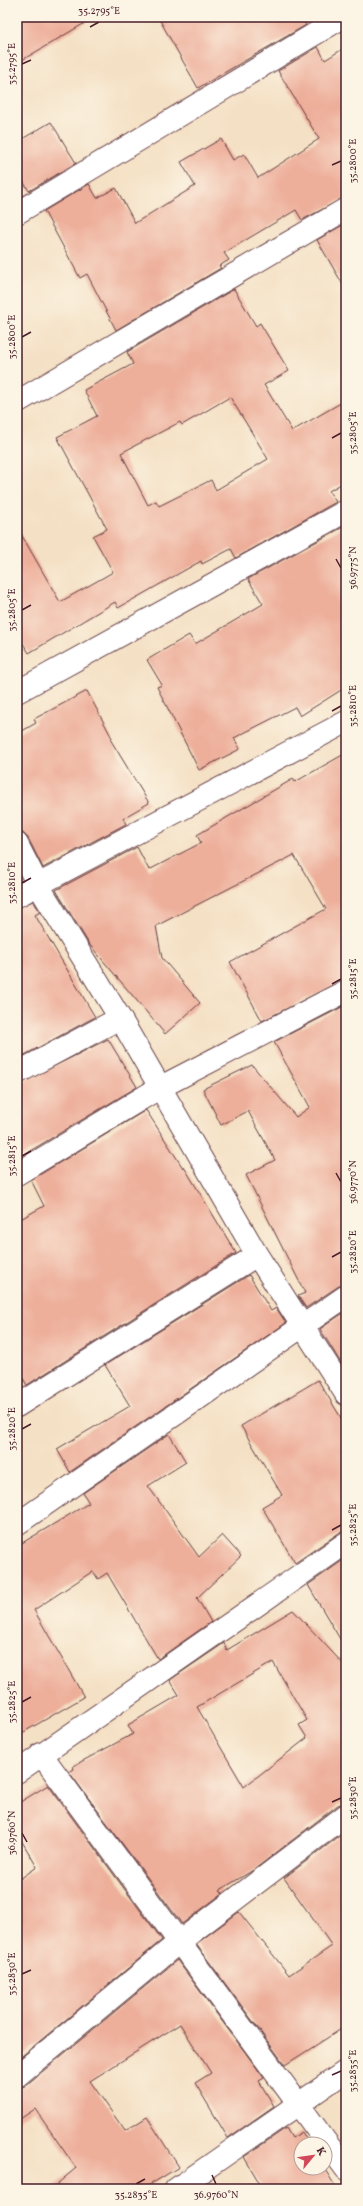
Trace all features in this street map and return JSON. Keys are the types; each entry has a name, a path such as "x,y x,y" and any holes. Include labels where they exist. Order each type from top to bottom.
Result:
{"street":[{"path":"17,213 343,17"},
{"path":"17,402 346,209"},
{"path":"17,692 346,511"},
{"path":"17,896 346,722"},
{"path":"17,844 38,885 120,1018 159,1088 257,1255 346,1394"},
{"path":"17,1174 159,1088 346,991"},
{"path":"17,1073 120,1018"},
{"path":"17,1406 257,1255"},
{"path":"17,1524 346,1296"},
{"path":"17,1772 346,1543"},
{"path":"42,1754 346,2169"},
{"path":"17,2076 180,1942 346,1815"},
{"path":"176,2189 346,2071"}],"building":[{"path":"17,17 95,17 17,63"},
{"path":"158,17 301,17 306,25 198,88"},
{"path":"318,47 325,60 346,47 346,197 302,220 296,210 224,253 229,260 219,266 221,268 116,330 87,274 80,278 44,211 89,184 97,198 116,188 135,223 195,186 181,162 221,139 233,160 244,154 258,178 319,139 278,71"},
{"path":"51,122 76,163 29,191 17,171 17,142"},
{"path":"346,223 346,290 317,240"},
{"path":"234,289 256,326 260,323 289,371 264,385 292,431 346,400 346,481 329,491 336,502 236,558 231,549 202,564 201,561 118,608 115,602 29,653 17,634 17,527 60,602 113,572 93,536 107,529 57,437 97,416 84,390 133,364 127,352","holes":["230,397 268,459 216,490 211,480 159,506 156,501 148,505 121,453 180,422 182,425"]},
{"path":"343,527 346,532 346,687 300,716 295,707 234,738 240,749 199,770 157,687 162,685 147,660 189,635 195,644 263,604 248,579"},
{"path":"87,691 112,738 110,739 149,803 123,818 126,824 43,868 28,838 23,833 17,832 17,734 36,723 34,719"},
{"path":"346,753 346,979 262,1021 230,962 326,909 294,855 156,926 162,958 200,1003 165,1034 89,944 56,890 137,847 149,870 201,843 197,835 293,779 295,782"},
{"path":"33,901 40,912 35,915 95,1017 17,1059 17,908"},
{"path":"346,1005 346,1284 339,1286 306,1308 298,1296 305,1293 246,1175 275,1160 248,1111 221,1125 203,1089 252,1065 296,1117 310,1107 274,1042"},
{"path":"108,1039 137,1087 20,1157 17,1150 17,1085"},
{"path":"146,1110 183,1168 184,1167 236,1253 27,1385 17,1369 17,1221 44,1206 31,1180"},
{"path":"249,1275 271,1311 276,1308 286,1323 70,1472 57,1449 130,1406 105,1365"},
{"path":"346,1311 346,1371 320,1329"},
{"path":"318,1380 346,1426 346,1531 339,1533 295,1563 262,1507 282,1495 241,1426"},
{"path":"169,1434 186,1462 148,1486 199,1557 222,1535 241,1556 197,1598 211,1622 158,1659 107,1573 98,1579 93,1571 34,1610 84,1697 17,1736 17,1546 89,1503 83,1493"},
{"path":"346,1558 346,1649 308,1585"},
{"path":"293,1610 346,1667 346,1803 338,1805 255,1869 220,1890 223,1893 182,1924 69,1772 74,1769 73,1766 133,1734 128,1725 179,1695 170,1680 224,1643 227,1650","holes":["273,1662 307,1720 299,1725 307,1738 244,1787 197,1707"]},
{"path":"48,1785 162,1940 17,2060 17,1881 37,1867 17,1833 17,1804"},
{"path":"346,1831 346,2026 285,2065 196,1944 239,1912 289,1975 332,1946 284,1878"},
{"path":"177,1960 264,2078 259,2081 274,2106 228,2138 195,2083 211,2073 180,2024 90,2081 125,2131 147,2117 179,2167 143,2189 51,2189 76,2168 35,2109 17,2121 17,2088 25,2086"},
{"path":"286,2128 293,2137 293,2176 329,2176 337,2189 263,2189 244,2157"},
{"path":"302,2132 304,2136 295,2136"}]}
